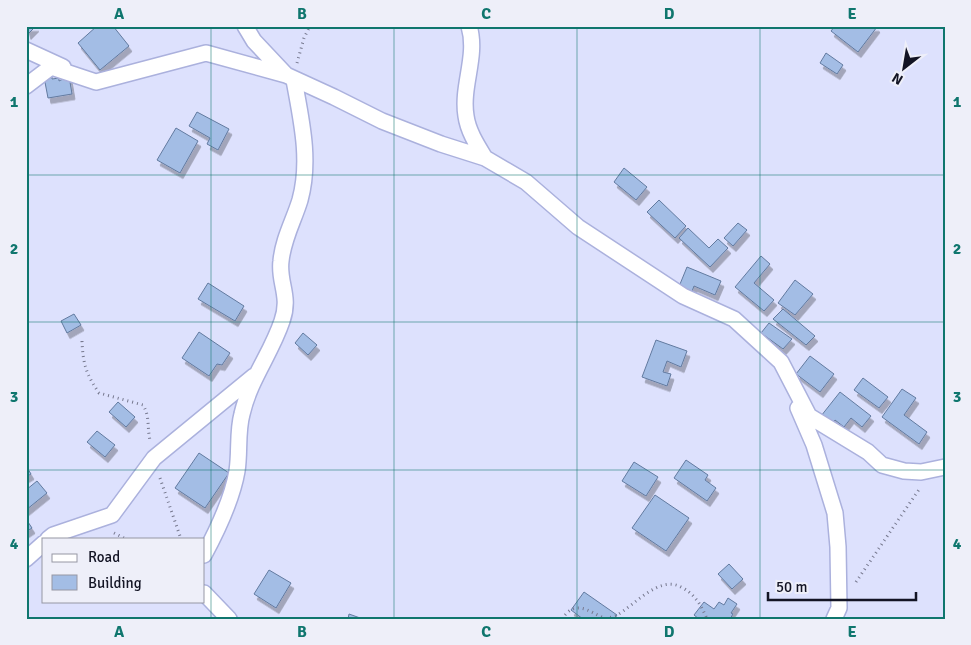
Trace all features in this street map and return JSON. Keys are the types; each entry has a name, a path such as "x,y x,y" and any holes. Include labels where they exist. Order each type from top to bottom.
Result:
{"street":[{"path":"205,553 230,499 238,465 241,417 248,391 283,320 286,298 281,262 286,236 300,200 304,182 303,129 290,78 254,41 245,26"},
{"path":"469,26 472,51 466,91 466,114 469,130 484,158"},
{"path":"26,50 96,82"},
{"path":"26,86 51,67 96,82 206,53 290,78 334,96 382,121 441,144 484,158 526,182 578,227 683,296 734,319 782,362 809,416 868,452 882,465 904,472 921,472 939,468"},
{"path":"774,355 814,445 835,513 838,547 837,613"},
{"path":"49,538 52,535 112,515 154,458 256,374"},
{"path":"26,559 42,545"},
{"path":"205,594 229,619"}],"path":[{"path":"290,78 310,26"},
{"path":"82,341 83,360 88,376 99,393 143,405 147,412 148,429 154,458 181,538"},
{"path":"837,613 878,548 939,468"},
{"path":"562,619 575,607 583,607 606,619 616,615 663,584 675,584 687,590 700,602 707,619"}],"building":[{"path":"26,26 36,26 28,34"},
{"path":"97,26 113,26 129,46 100,70 78,43"},
{"path":"835,26 877,27 858,52 831,31"},
{"path":"826,53 843,65 837,74 820,63"},
{"path":"52,76 52,79 59,78 59,81 69,76 72,94 48,98 44,77"},
{"path":"197,112 229,129 218,150 207,144 210,138 189,126"},
{"path":"176,128 198,141 180,173 157,160"},
{"path":"624,168 647,187 636,200 614,182"},
{"path":"659,200 686,226 675,238 647,212"},
{"path":"738,223 747,230 733,246 724,238"},
{"path":"688,228 709,248 718,239 728,248 710,267 679,238"},
{"path":"761,256 770,264 754,283 774,300 764,311 735,287"},
{"path":"687,267 721,281 715,295 694,286 691,294 678,289"},
{"path":"795,280 813,294 795,315 778,303"},
{"path":"208,283 244,306 235,321 198,299"},
{"path":"783,309 815,336 806,345 773,319"},
{"path":"74,314 81,325 67,333 61,321"},
{"path":"769,323 792,339 783,349 761,333"},
{"path":"199,332 230,353 222,365 217,364 209,376 182,358"},
{"path":"303,333 317,345 308,355 295,343"},
{"path":"656,340 687,351 681,367 667,361 663,372 671,374 667,386 642,377"},
{"path":"810,356 834,374 820,392 796,374"},
{"path":"863,378 888,397 879,408 854,390"},
{"path":"902,389 916,398 904,415 927,432 919,444 882,417"},
{"path":"840,392 871,416 862,427 851,418 844,427 835,420 832,425 821,416"},
{"path":"118,402 135,417 126,427 109,412"},
{"path":"97,431 115,445 105,457 87,442"},
{"path":"199,453 229,473 205,508 175,488"},
{"path":"686,460 708,475 705,480 716,488 707,501 674,478"},
{"path":"634,462 658,477 646,496 622,481"},
{"path":"26,466 31,474 26,477"},
{"path":"37,481 47,493 26,510 26,490"},
{"path":"655,495 689,518 666,551 632,528"},
{"path":"26,519 32,528 26,532"},
{"path":"729,564 743,579 732,589 718,574"},
{"path":"269,570 291,583 276,608 254,594"},
{"path":"584,592 617,615 614,619 583,619 571,610"},
{"path":"728,598 737,604 731,613 733,614 730,619 699,619 694,615 704,602 714,609 719,602 724,605"},
{"path":"349,614 363,619 348,619"}]}
